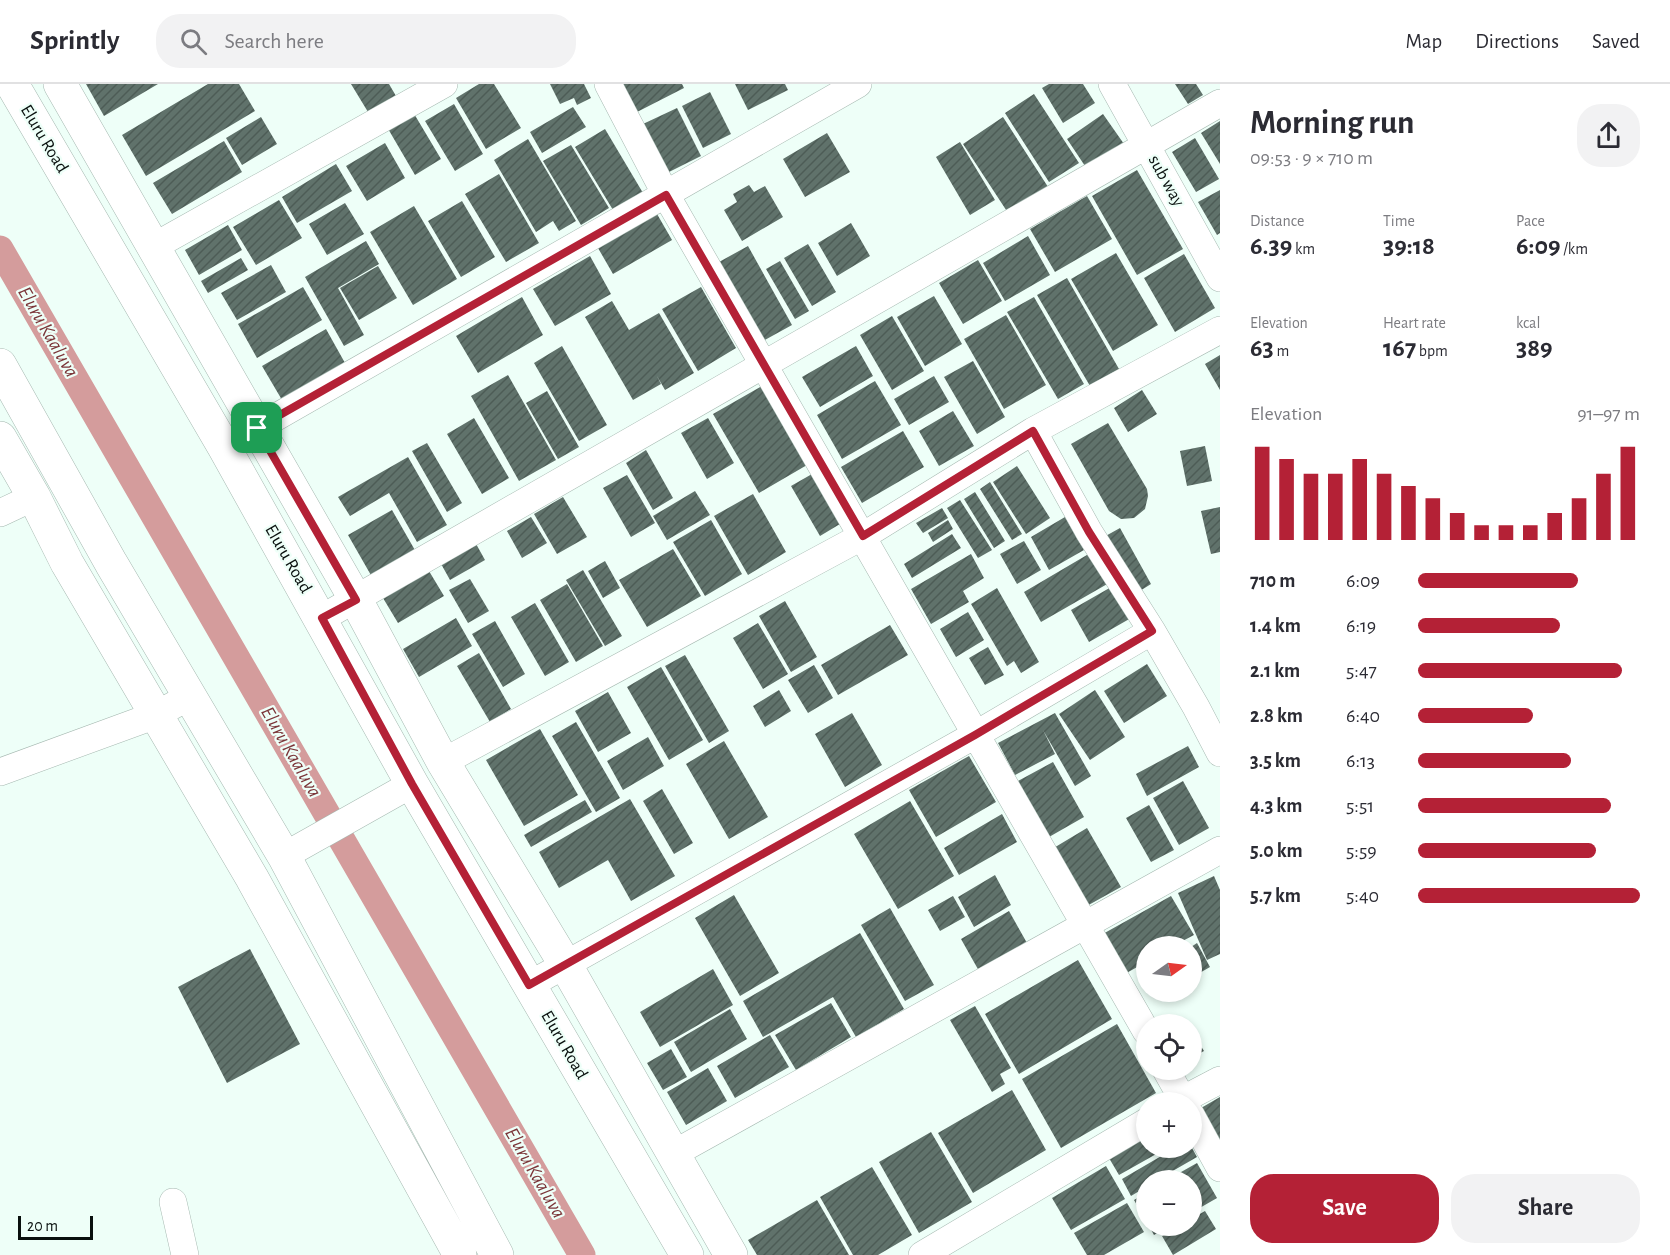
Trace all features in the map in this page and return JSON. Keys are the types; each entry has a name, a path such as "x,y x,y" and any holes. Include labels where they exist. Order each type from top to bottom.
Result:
{"main road":[{"name":"Eluru Road","path":"12,84 322,618 399,792 529,985 687,1255"},
{"path":"60,84 356,600 443,762 565,964 731,1255"},
{"path":"0,365 111,563 284,856 497,1255"},
{"path":"0,438 34,497 67,563 258,888 460,1255"}],"street":[{"path":"153,247 444,84"},
{"path":"608,84 666,195 1137,1014"},
{"path":"257,428 858,84"},
{"name":"sub way","path":"1112,84 1220,278"},
{"path":"322,618 1220,103"},
{"path":"443,762 863,536 1033,431 1220,330"},
{"path":"1033,431 1089,532 1152,631 1220,753"},
{"path":"0,513 34,497"},
{"path":"529,985 975,735 1152,631"},
{"path":"0,772 156,715 190,696"},
{"path":"284,856 399,792"},
{"path":"673,1154 1220,850"},
{"path":"1202,1092 1220,1080"},
{"path":"921,1255 1136,1128"},
{"path":"1202,1136 1220,1168"},
{"path":"172,1202 185,1255"}],"building":[{"path":"86,84 158,84 104,116"},
{"path":"208,84 239,84 255,111 146,176 122,135"},
{"path":"351,84 389,84 396,96 368,112"},
{"path":"479,84 494,84 521,128 486,149 456,98"},
{"path":"550,84 584,84 591,98 577,105 574,98 560,104"},
{"path":"623,84 682,84 684,88 637,112"},
{"path":"735,84 785,84 788,90 748,110"},
{"path":"1049,84 1083,84 1095,103 1063,123 1042,88"},
{"path":"1175,84 1196,84 1203,95 1188,104"},
{"path":"710,92 731,134 703,148 682,106"},
{"path":"1034,94 1079,163 1049,182 1005,113"},
{"path":"454,104 483,154 455,171 425,121"},
{"path":"573,107 586,127 542,153 530,132"},
{"path":"677,108 701,156 667,173 643,124"},
{"path":"413,112 441,159 415,175 387,127"},
{"path":"1103,114 1124,144 1087,169 1067,139"},
{"path":"261,117 277,144 242,165 226,138"},
{"path":"1003,117 1050,190 1010,216 963,144"},
{"path":"1220,121 1220,164 1201,133"},
{"path":"605,129 643,193 613,210 575,147"},
{"path":"827,133 850,172 805,197 783,159"},
{"path":"1195,138 1219,179 1196,192 1172,152"},
{"path":"528,139 576,221 559,231 553,221 536,232 494,160"},
{"path":"224,141 242,172 172,214 153,183"},
{"path":"960,142 995,200 970,215 936,157"},
{"path":"385,143 405,178 367,201 346,166"},
{"path":"571,145 609,208 581,225 543,161"},
{"path":"336,164 352,191 297,223 282,197"},
{"path":"1137,170 1183,249 1137,275 1092,196"},
{"path":"499,174 539,243 506,262 465,194"},
{"path":"749,185 754,192 765,186 783,217 742,241 724,210 737,202 733,194"},
{"path":"1220,190 1220,233 1217,235 1198,202"},
{"path":"1087,196 1112,239 1055,272 1030,229"},
{"path":"279,200 302,238 256,265 233,227"},
{"path":"462,201 495,257 461,277 428,221"},
{"path":"345,203 364,234 327,255 309,224"},
{"path":"414,206 457,279 413,305 370,232"},
{"path":"657,214 672,240 613,274 598,248"},
{"path":"851,223 870,256 837,276 818,243"},
{"path":"228,225 242,250 199,275 185,250"},
{"path":"1028,236 1050,275 1005,301 983,263"},
{"path":"366,241 379,264 338,288 364,335 344,346 305,277"},
{"path":"808,244 836,292 812,306 784,258"},
{"path":"748,246 792,325 763,341 719,262"},
{"path":"1116,253 1158,325 1113,351 1071,279"},
{"path":"1184,254 1215,308 1175,332 1144,278"},
{"path":"590,256 611,294 555,326 533,289"},
{"path":"241,258 248,270 208,293 201,281"},
{"path":"978,260 1002,301 963,324 939,283"},
{"path":"780,261 809,311 795,319 766,269"},
{"path":"271,265 286,292 237,320 221,293"},
{"path":"378,266 397,298 359,320 340,288"},
{"path":"1067,278 1119,369 1090,386 1037,295"},
{"path":"303,287 322,320 257,358 238,324"},
{"path":"701,287 736,348 698,371 662,309"},
{"path":"934,296 962,344 925,366 897,317"},
{"path":"522,297 543,335 478,373 456,336"},
{"path":"1034,297 1084,384 1058,399 1007,312"},
{"path":"612,301 629,330 659,313 694,373 665,390 657,376 661,384 633,400 585,317"},
{"path":"1006,315 1046,385 1004,409 964,339"},
{"path":"892,316 924,371 892,390 860,335"},
{"path":"326,329 345,363 282,400 262,366"},
{"path":"562,346 607,425 579,441 534,363"},
{"path":"856,346 873,376 820,407 802,377"},
{"path":"1220,355 1220,390 1205,364"},
{"path":"973,361 1005,417 977,434 944,377"},
{"path":"508,375 556,460 519,481 471,396"},
{"path":"934,376 949,402 909,425 894,399"},
{"path":"875,381 901,425 842,459 817,415"},
{"path":"762,386 807,465 759,493 713,414"},
{"path":"1142,390 1157,414 1128,432 1114,408"},
{"path":"547,391 579,447 558,459 526,403"},
{"path":"953,411 974,446 939,466 919,431"},
{"path":"474,418 509,478 482,494 447,434"},
{"path":"708,418 734,463 707,479 681,433"},
{"path":"1108,423 1147,489 1145,509 1134,518 1121,519 1109,511 1071,444"},
{"path":"903,431 924,467 862,503 841,467"},
{"path":"427,443 462,503 447,512 412,451"},
{"path":"1205,446 1212,481 1187,486 1180,451"},
{"path":"646,450 673,498 653,510 626,463"},
{"path":"408,457 447,525 417,542 389,493 350,516 338,497"},
{"path":"1017,466 1050,518 1026,534 993,482"},
{"path":"812,474 840,524 820,536 791,486"},
{"path":"627,475 655,523 631,537 603,488"},
{"path":"990,482 1022,534 1012,540 980,489"},
{"path":"695,491 710,515 667,540 653,516"},
{"path":"975,492 1005,541 994,548 964,499"},
{"path":"753,494 786,552 748,575 714,516"},
{"path":"563,497 587,537 557,554 534,514"},
{"path":"960,500 992,550 978,558 947,508"},
{"path":"1220,507 1220,552 1211,554 1201,511"},
{"path":"942,508 948,518 923,533 916,523"},
{"path":"392,510 416,552 372,577 348,535"},
{"path":"531,517 547,543 522,558 507,531"},
{"path":"1065,517 1084,550 1049,570 1031,537"},
{"path":"711,520 742,574 705,596 673,542"},
{"path":"948,520 953,529 933,542 928,533"},
{"path":"1120,528 1151,584 1135,594 1102,538"},
{"path":"952,534 961,548 912,578 904,564"},
{"path":"1024,541 1041,570 1017,584 1000,554"},
{"path":"475,542 485,560 450,580 440,562"},
{"path":"673,549 701,596 647,627 619,580"},
{"path":"1092,552 1109,583 1041,622 1024,592"},
{"path":"971,554 984,578 963,591 969,602 931,624 911,589"},
{"path":"605,561 620,588 603,598 588,571"},
{"path":"583,570 622,636 605,646 566,580"},
{"path":"429,571 444,596 398,623 383,598"},
{"path":"470,579 489,611 468,623 449,590"},
{"path":"567,584 603,646 576,662 540,600"},
{"path":"1113,586 1131,618 1089,642 1071,610"},
{"path":"997,588 1039,662 1021,673 1014,661 1007,666 971,604"},
{"path":"785,601 817,657 791,672 759,616"},
{"path":"535,603 569,662 545,676 511,617"},
{"path":"968,612 984,640 956,657 940,629"},
{"path":"456,618 472,646 419,677 403,649"},
{"path":"495,621 525,674 503,687 472,634"},
{"path":"758,623 788,674 763,689 733,638"},
{"path":"890,625 908,655 838,695 821,665"},
{"path":"988,647 1004,675 985,685 969,658"},
{"path":"479,653 511,709 490,722 457,666"},
{"path":"685,655 729,731 709,743 665,666"},
{"path":"1147,664 1167,696 1124,723 1104,691"},
{"path":"814,665 833,698 808,713 788,680"},
{"path":"661,667 703,740 669,760 627,687"},
{"path":"779,690 791,711 765,727 753,706"},
{"path":"1095,690 1125,737 1090,760 1059,714"},
{"path":"608,692 631,733 598,752 575,711"},
{"path":"852,713 882,765 845,787 815,734"},
{"path":"1055,713 1091,776 1075,786 1043,730 1055,754 1015,775 998,743"},
{"path":"576,722 620,798 596,812 552,736"},
{"path":"540,729 578,795 524,826 486,760"},
{"path":"648,737 664,766 623,790 607,761"},
{"path":"724,741 768,817 729,839 686,764"},
{"path":"1188,746 1199,767 1147,796 1136,774"},
{"path":"969,756 996,802 936,837 909,790"},
{"path":"1053,762 1084,817 1049,837 1018,781"},
{"path":"1183,781 1209,828 1179,845 1153,798"},
{"path":"662,789 693,843 674,854 643,801"},
{"path":"630,799 675,876 631,901 608,860 559,888 539,852"},
{"path":"585,800 592,812 531,847 524,835"},
{"path":"910,801 954,876 898,909 854,834"},
{"path":"1149,805 1174,850 1151,862 1126,818"},
{"path":"1002,814 1017,842 959,875 944,848"},
{"path":"1087,828 1121,887 1085,907 1052,849"},
{"path":"995,875 1011,905 974,927 958,897"},
{"path":"1214,876 1220,890 1220,954 1207,960 1202,948 1202,936 1197,936 1178,893"},
{"path":"734,895 779,973 740,996 695,918"},
{"path":"953,896 965,917 940,931 928,910"},
{"path":"1171,896 1194,935 1136,936 1136,968 1123,975 1101,935"},
{"path":"890,908 934,985 905,1001 861,925"},
{"path":"1009,911 1027,943 979,971 961,939"},
{"path":"860,933 904,1009 856,1037 833,997 763,1037 743,1001"},
{"path":"250,949 300,1044 227,1083 178,987"},
{"path":"1202,952 1210,967 1202,972"},
{"path":"1078,960 1112,1019 1019,1074 985,1014"},
{"path":"713,969 733,1005 660,1047 640,1012"},
{"path":"831,1003 851,1037 796,1070 775,1035"},
{"path":"975,1006 1011,1068 1000,1074 1005,1084 992,1092 950,1020"},
{"path":"730,1009 747,1039 691,1072 674,1042"},
{"path":"1117,1024 1136,1058 1136,1080 1149,1080 1155,1092 1136,1092 1136,1105 1061,1148 1022,1079"},
{"path":"770,1035 789,1067 735,1098 717,1066"},
{"path":"671,1049 687,1077 663,1090 647,1063"},
{"path":"708,1068 727,1101 686,1125 667,1092"},
{"path":"1012,1090 1046,1150 973,1193 938,1133"},
{"path":"1220,1097 1220,1140 1202,1110 1202,1107"},
{"path":"931,1132 972,1202 919,1233 879,1162"},
{"path":"1136,1142 1136,1158 1149,1158 1119,1175 1109,1158"},
{"path":"1158,1158 1195,1158 1174,1170 1137,1170"},
{"path":"1197,1163 1201,1170 1185,1170"},
{"path":"1106,1166 1125,1199 1071,1230 1052,1198"},
{"path":"872,1167 912,1235 878,1255 853,1255 820,1197"},
{"path":"1136,1171 1136,1193 1131,1196 1122,1179"},
{"path":"1202,1172 1217,1198 1202,1207"},
{"path":"817,1200 849,1255 757,1255 748,1240"},
{"path":"1127,1203 1136,1218 1137,1236 1104,1255 1087,1255 1074,1233"},
{"path":"1205,1211 1216,1229 1173,1255 1162,1236 1202,1236 1202,1213"}],"waterway":[{"name":"Eluru Kaaluva","path":"0,249 582,1255"}],"route":[{"path":"666,195 863,536 1033,431 1089,532 1152,631 975,735 529,985 412,784 322,618 356,600 257,428 666,195"}]}
